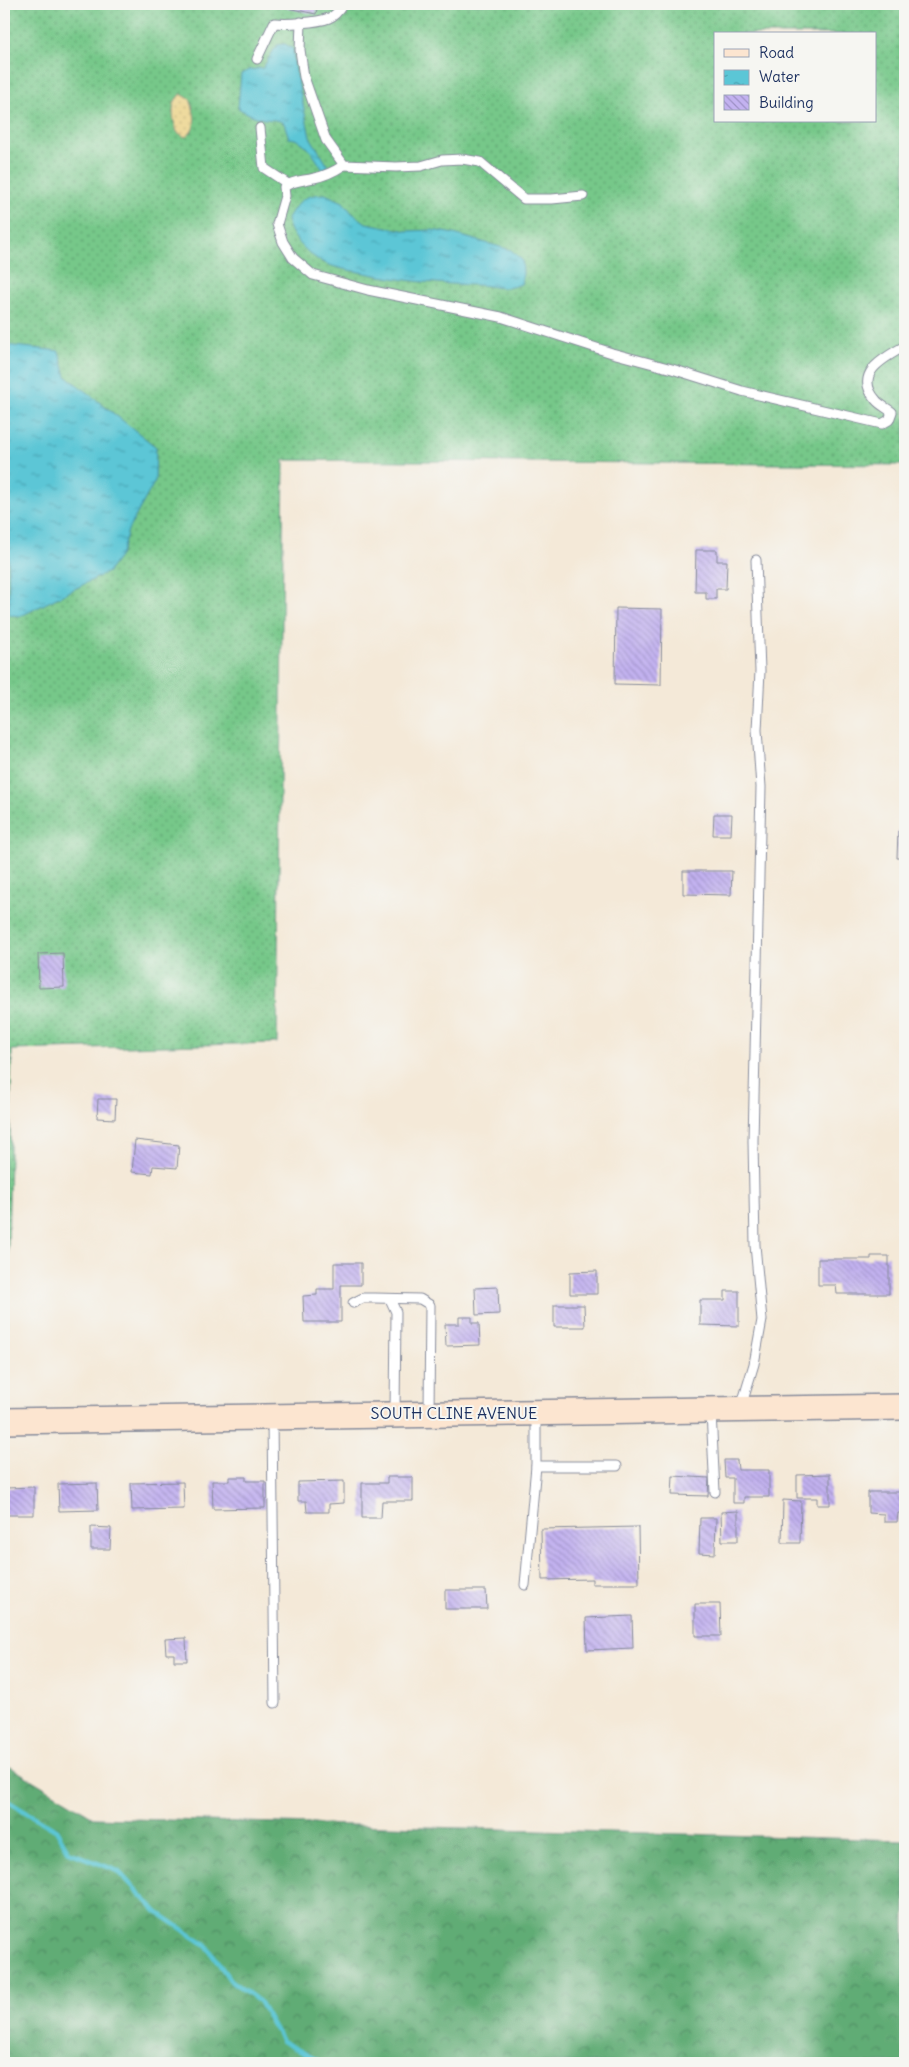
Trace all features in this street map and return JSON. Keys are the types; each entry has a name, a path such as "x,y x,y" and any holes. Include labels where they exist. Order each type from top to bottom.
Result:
{"street":[{"name":"SOUTH CLINE AVENUE","path":"4,1420 905,1407"}],"lane":[{"path":"257,59 274,23 289,25 330,18 338,12 342,4"},
{"path":"301,22 300,50 304,77 326,140 344,165"},
{"path":"260,128 264,168 288,184"},
{"path":"583,196 524,199 480,162 462,158 442,160 421,166 344,165 315,178 292,181 284,187 285,196 277,224 283,242 293,258 313,275 368,290 501,317 742,392 882,424 889,420 892,412 876,400 868,380 873,366 905,346"},
{"path":"740,1409 754,1364 762,1320 755,1245 753,1142 761,787 757,730 760,671 756,560"},
{"path":"353,1303 363,1298 420,1299 430,1305 429,1413"},
{"path":"390,1299 396,1312 395,1414"},
{"path":"711,1410 715,1492"},
{"path":"525,1585 536,1466 536,1413"},
{"path":"272,1415 275,1703"},
{"path":"536,1466 617,1466"}],"green space":[{"path":"4,4 905,4 905,465 284,460 277,1043 12,1050 5,1408"},
{"path":"4,1763 95,1818 905,1840 905,2063 4,2063"}],"sand":[{"path":"181,94 190,99 195,120 192,130 185,137 177,132 173,117 173,107"}],"water":[{"path":"285,44 293,49 294,63 310,137 328,166 323,170 305,145 300,141 289,138 284,123 257,117 238,108 241,74 249,70 263,68 277,45"},
{"path":"325,194 343,202 352,213 366,223 407,231 432,230 454,234 511,250 522,260 523,273 521,284 503,288 483,285 420,282 346,270 322,262 298,242 287,220 294,208 302,200 311,196"},
{"path":"5,345 59,351 66,376 156,447 155,481 128,530 121,554 108,572 21,616 9,615 7,365"}],"building":[{"path":"268,4 318,4 316,14"},
{"path":"696,550 717,550 717,561 727,561 726,589 716,589 716,599 706,599 706,592 695,592"},
{"path":"616,608 662,609 661,685 615,684"},
{"path":"714,814 732,814 731,835 713,835"},
{"path":"898,831 905,832 905,858 897,858"},
{"path":"683,871 732,871 731,895 683,894"},
{"path":"63,953 64,987 39,988 38,954"},
{"path":"98,1099 116,1099 115,1119 97,1118"},
{"path":"135,1140 179,1145 177,1168 153,1166 152,1174 132,1172"},
{"path":"871,1256 889,1256 889,1294 837,1294 836,1285 818,1285 818,1259 871,1259"},
{"path":"334,1263 361,1263 361,1285 341,1285 341,1322 304,1322 303,1296 317,1295 317,1289 334,1289"},
{"path":"597,1271 597,1294 570,1294 570,1272"},
{"path":"498,1287 499,1314 476,1315 475,1288"},
{"path":"725,1291 739,1291 739,1326 700,1325 700,1300 725,1300"},
{"path":"554,1305 584,1305 585,1327 554,1327"},
{"path":"459,1317 472,1317 472,1323 479,1323 480,1345 446,1346 445,1324 459,1324"},
{"path":"724,1460 737,1460 738,1470 769,1470 769,1497 744,1497 744,1503 733,1503 733,1478 725,1478"},
{"path":"830,1474 830,1505 817,1505 817,1498 797,1498 797,1475"},
{"path":"673,1476 709,1478 708,1496 672,1495"},
{"path":"229,1477 246,1477 246,1481 265,1481 265,1508 213,1509 212,1481 229,1481"},
{"path":"387,1477 413,1477 413,1501 382,1501 381,1518 362,1518 362,1483 387,1483"},
{"path":"344,1481 344,1503 329,1504 329,1512 307,1512 306,1501 298,1501 298,1482"},
{"path":"183,1482 184,1509 132,1510 131,1483"},
{"path":"97,1483 98,1510 59,1511 58,1484"},
{"path":"34,1487 34,1515 4,1515 4,1492 6,1492 6,1488"},
{"path":"868,1492 905,1492 905,1513 898,1513 897,1522 884,1522 884,1514 868,1513"},
{"path":"783,1500 801,1501 800,1543 782,1543"},
{"path":"738,1511 738,1541 722,1541 721,1512"},
{"path":"700,1518 716,1518 715,1554 699,1553"},
{"path":"91,1527 111,1528 110,1549 91,1549"},
{"path":"638,1527 639,1584 592,1584 592,1579 542,1580 541,1529"},
{"path":"445,1590 486,1590 487,1609 445,1609"},
{"path":"695,1604 720,1604 721,1636 695,1636"},
{"path":"632,1616 633,1648 587,1650 586,1618"},
{"path":"186,1638 187,1661 174,1661 174,1654 166,1654 165,1639"}],"waterway":[{"path":"4,1799 57,1831 69,1852 118,1871 157,1912 207,1946 230,1980 259,2001 282,2041 322,2063"}]}
